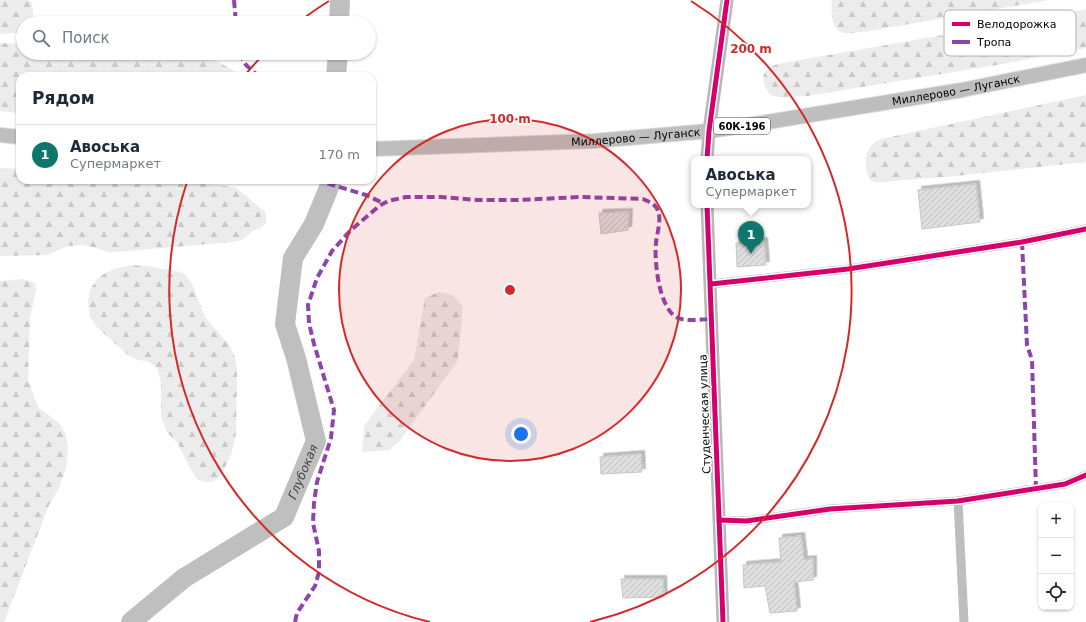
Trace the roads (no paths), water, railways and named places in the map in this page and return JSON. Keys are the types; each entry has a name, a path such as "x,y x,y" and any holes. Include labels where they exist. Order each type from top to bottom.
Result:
{"main road":[{"name":"Миллерово — Луганск","path":"376,149 594,141 709,130 755,124 962,90 1086,65"},
{"path":"0,135 16,137"}],"street":[{"path":"707,156 709,130 726,0"},
{"name":"Студенческая улица","path":"707,208 723,622"},
{"path":"711,284 848,268 1022,242 1086,229"},
{"path":"719,520 746,520 830,509 958,501 1065,484 1086,475"},
{"path":"958,501 964,622"}],"waterway":[{"name":"Глубокая","path":"339,16 340,0"},
{"name":"Глубокая","path":"336,72 337,60"},
{"name":"Глубокая","path":"131,622 184,578 284,517 316,441 296,358 285,324 293,258 314,224 330,184"}],"place":[{"name":"Авоська","path":"751,254"}]}
